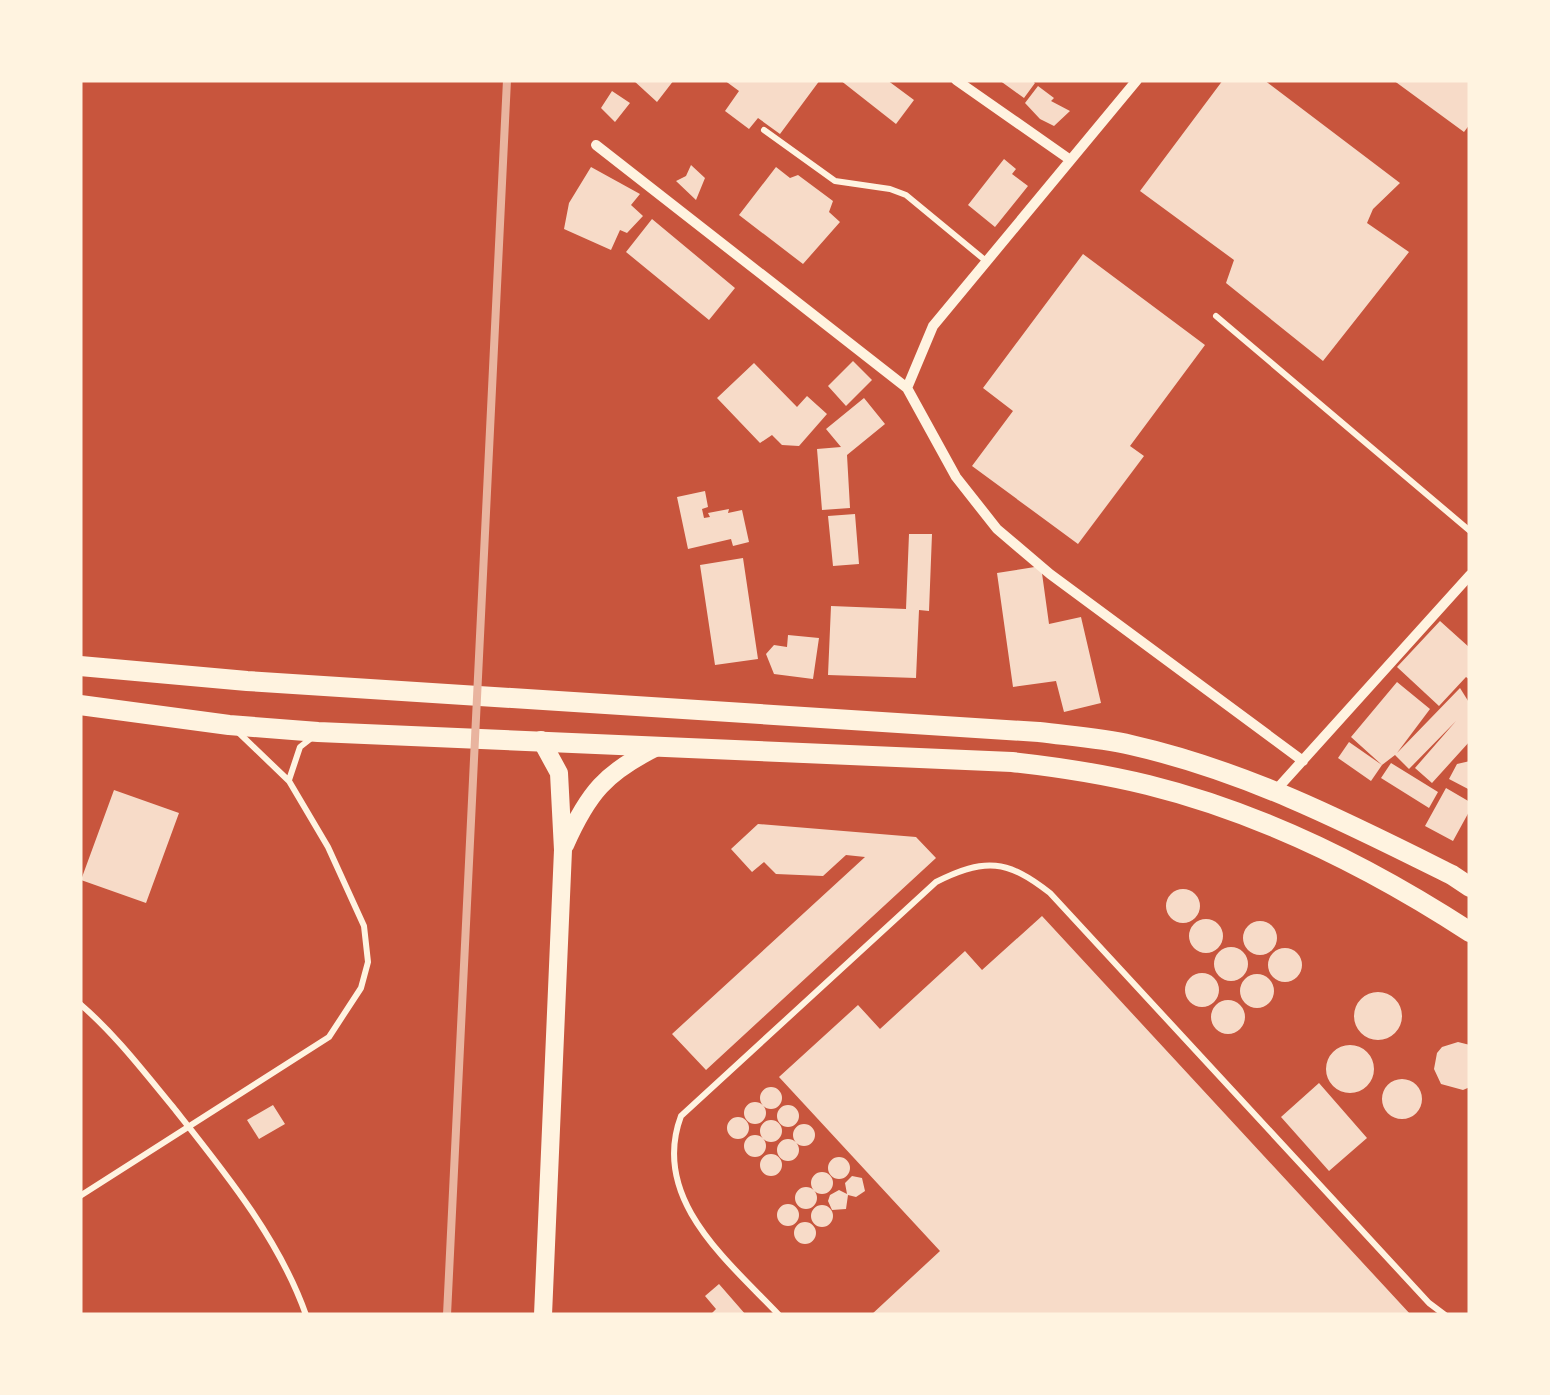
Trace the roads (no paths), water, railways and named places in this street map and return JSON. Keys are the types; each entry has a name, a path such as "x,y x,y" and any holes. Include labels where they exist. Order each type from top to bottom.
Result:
{"main road":[{"path":"80,666 247,682 1039,732 1128,744 1218,768 1276,790 1470,887"},
{"path":"80,705 318,732 1012,762 1084,771 1217,806 1382,880 1470,932"}],"street":[{"path":"956,80 1069,159"},
{"path":"907,388 933,326 1137,80"},
{"path":"596,146 907,388 956,477 996,530 1303,761"},
{"path":"1276,790 1470,574"},
{"path":"536,740 559,773 563,850 543,1315"},
{"path":"563,850 579,814 602,781 662,745"}],"lane":[{"path":"764,130 835,181 890,188 906,195 986,261"},
{"path":"1216,316 1470,532"},
{"path":"80,1196 328,1037 361,988 368,962 364,926 328,847 289,781 230,725"},
{"path":"289,781 300,747 318,732"},
{"path":"779,1315 710,1242 682,1199 674,1135 681,1116 936,882 958,871 1003,866 1023,872 1050,893 1429,1303 1446,1315"},
{"path":"80,1004 138,1064 190,1128 278,1254 306,1315"}],"railway":[{"path":"447,1315 507,80"}]}
